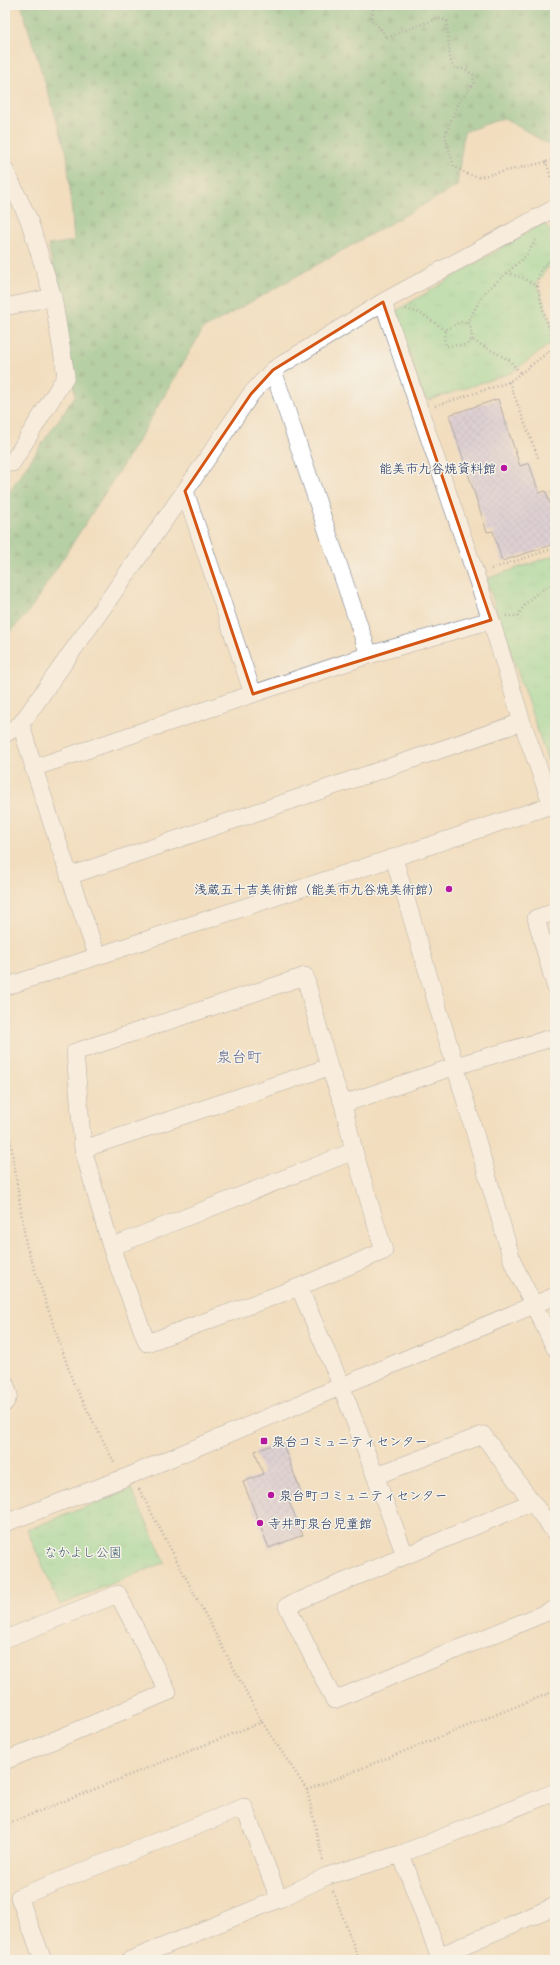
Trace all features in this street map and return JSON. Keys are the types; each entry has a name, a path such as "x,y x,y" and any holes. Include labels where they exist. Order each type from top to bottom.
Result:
{"street":[{"path":"5,170 29,220 53,297 66,376 12,462 5,462"},
{"path":"5,734 21,724 185,491 251,394 273,370 382,302 555,208"},
{"path":"5,307 53,297"},
{"path":"5,987 97,955 554,804 522,722 491,620 382,302"},
{"path":"273,370 369,655"},
{"path":"185,491 253,694"},
{"path":"34,768 369,655 491,620"},
{"path":"69,876 522,722"},
{"path":"21,724 69,876 97,955"},
{"path":"394,858 513,1263 555,1348"},
{"path":"555,912 536,918 555,986"},
{"path":"305,976 329,1067 343,1104 354,1150 384,1250 299,1287 146,1343 111,1247 83,1149 75,1052 305,976"},
{"path":"343,1104 456,1066 555,1037"},
{"path":"83,1149 329,1067"},
{"path":"111,1247 354,1150"},
{"path":"299,1287 341,1385 405,1555"},
{"path":"5,1523 124,1478 341,1385 555,1296"},
{"path":"5,1382 9,1395 5,1403"},
{"path":"375,1476 483,1435 555,1533"},
{"path":"532,1502 287,1606 334,1700 555,1609"},
{"path":"5,1640 118,1594 168,1692 5,1761"},
{"path":"130,1960 279,1899 327,1876 401,1854 555,1792"},
{"path":"43,1960 19,1896 244,1807 279,1899"},
{"path":"401,1854 439,1956 555,1906"}],"path":[{"path":"374,5 371,19 382,30 386,38 438,18 447,21 450,58 453,67 466,70 473,75 474,83 457,105 445,136 454,166 467,174 478,177 555,159"},
{"path":"546,162 555,191"},
{"path":"467,323 484,293 526,256 538,237"},
{"path":"420,411 509,382 521,374 555,345 539,294 538,276 541,270 552,260 555,252 553,243 555,240"},
{"path":"506,273 523,278 539,287"},
{"path":"382,302 420,313 445,330"},
{"path":"445,330 460,322 467,323 471,328 472,340"},
{"path":"445,330 444,339 446,346 466,345 472,340"},
{"path":"472,340 509,360 521,374"},
{"path":"509,382 539,460"},
{"path":"551,491 555,505"},
{"path":"475,575 555,548"},
{"path":"491,620 504,615 518,616 531,598 539,591 555,583"},
{"path":"5,1104 26,1244 73,1382 112,1459 124,1478 138,1487 262,1722 307,1790 327,1876 359,1960"},
{"path":"307,1790 555,1691"},
{"path":"5,1825 262,1722"}],"highlighted area":[{"path":"383,302 491,620 253,694 185,491 251,394 273,370"}],"green space":[{"path":"21,5 555,5 555,146 551,146 504,118 464,132 457,186 203,329 135,446 28,613 5,637 5,502 14,484 75,396 62,306 48,245 74,241 67,154"},
{"path":"543,223 552,233 556,253 554,260 537,283 555,333 555,340 511,373 429,400 423,396 396,311"},
{"path":"555,555 555,771 551,770 486,579"},
{"name":"なかよし公園","path":"131,1489 165,1562 60,1605 27,1530"}],"building":[{"path":"498,399 520,466 529,463 539,493 546,491 555,519 555,544 502,561 493,531 487,532 449,415"},
{"name":"泉台町コミュニティセンター","path":"282,1442 301,1492 287,1497 303,1535 269,1548 243,1482 263,1474 255,1451"}],"place":[{"name":"能美市九谷焼資料館","path":"504,468"},
{"name":"浅蔵五十吉美術館（能美市九谷焼美術館）","path":"449,889"},
{"name":"泉台コミュニティセンター","path":"264,1441"},
{"name":"泉台町コミュニティセンター","path":"271,1495"},
{"name":"寺井町泉台児童館","path":"260,1523"}],"district":[{"name":"泉台町","path":"239,1057"}]}
